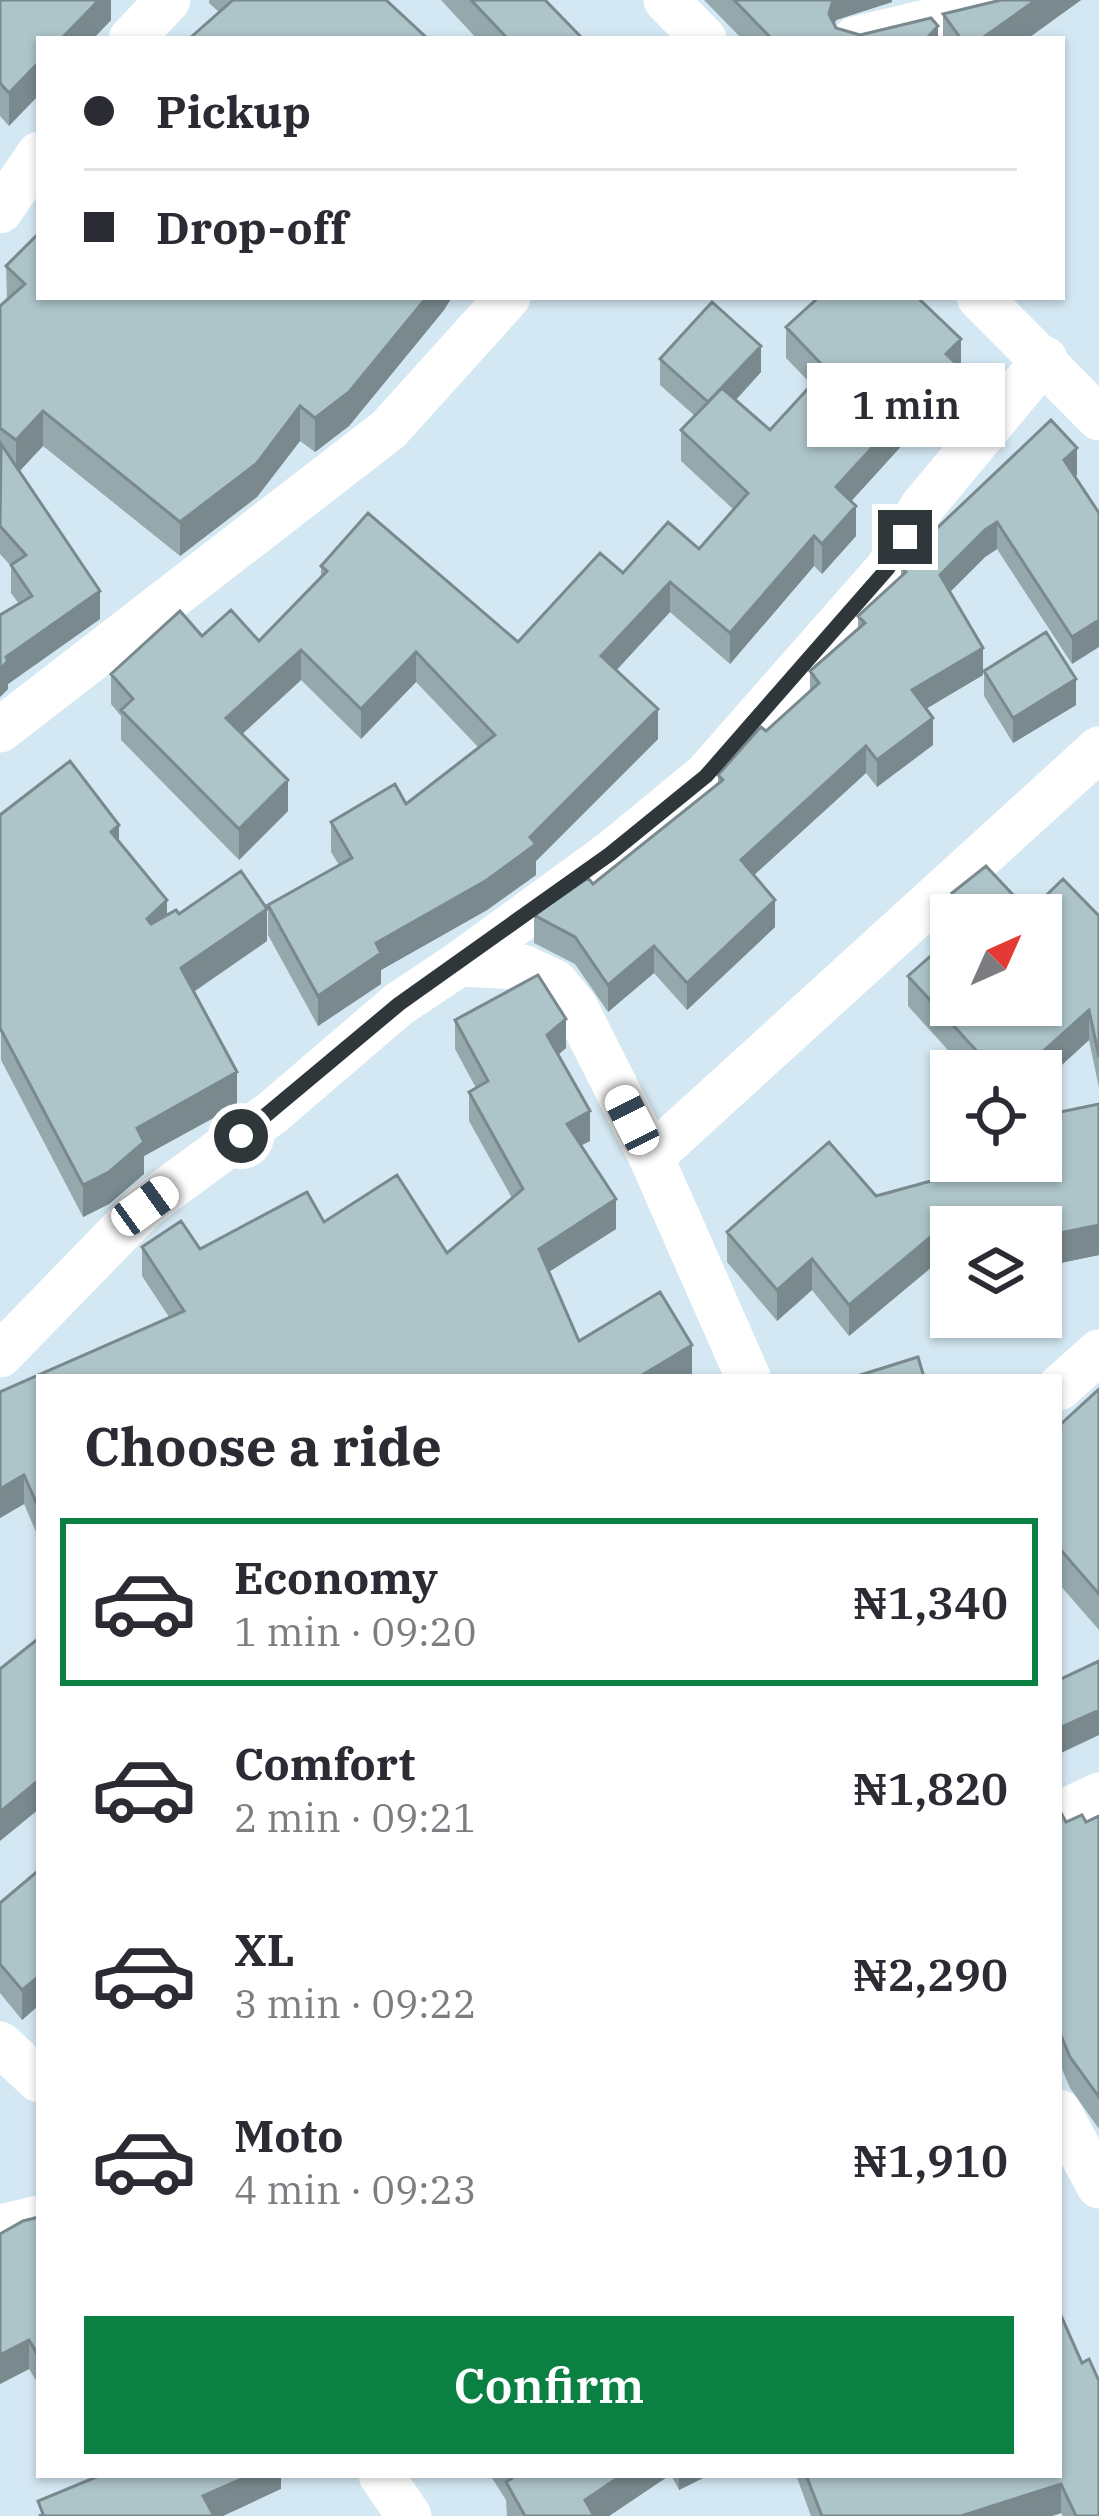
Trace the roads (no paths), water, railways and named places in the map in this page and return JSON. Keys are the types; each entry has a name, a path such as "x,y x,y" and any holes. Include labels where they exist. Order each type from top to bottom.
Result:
{"street":[{"path":"134,36 168,0"},
{"path":"666,0 701,36"},
{"path":"868,36 1020,0"},
{"path":"0,211 36,158"},
{"path":"0,730 389,429 505,300"},
{"path":"982,300 1098,414"},
{"path":"0,1355 145,1206 273,1112 399,1004 610,854 706,776 888,568 922,507 1046,359"},
{"path":"651,1157 1099,749"},
{"path":"460,964 523,967 555,982 576,1008 651,1157 747,1374"},
{"path":"1062,1385 1099,1352"},
{"path":"1062,1813 1099,1796"},
{"path":"0,2044 36,2077"},
{"path":"1062,2118 1099,2186"},
{"path":"0,2227 36,2219"},
{"path":"383,2478 409,2516"}]}
